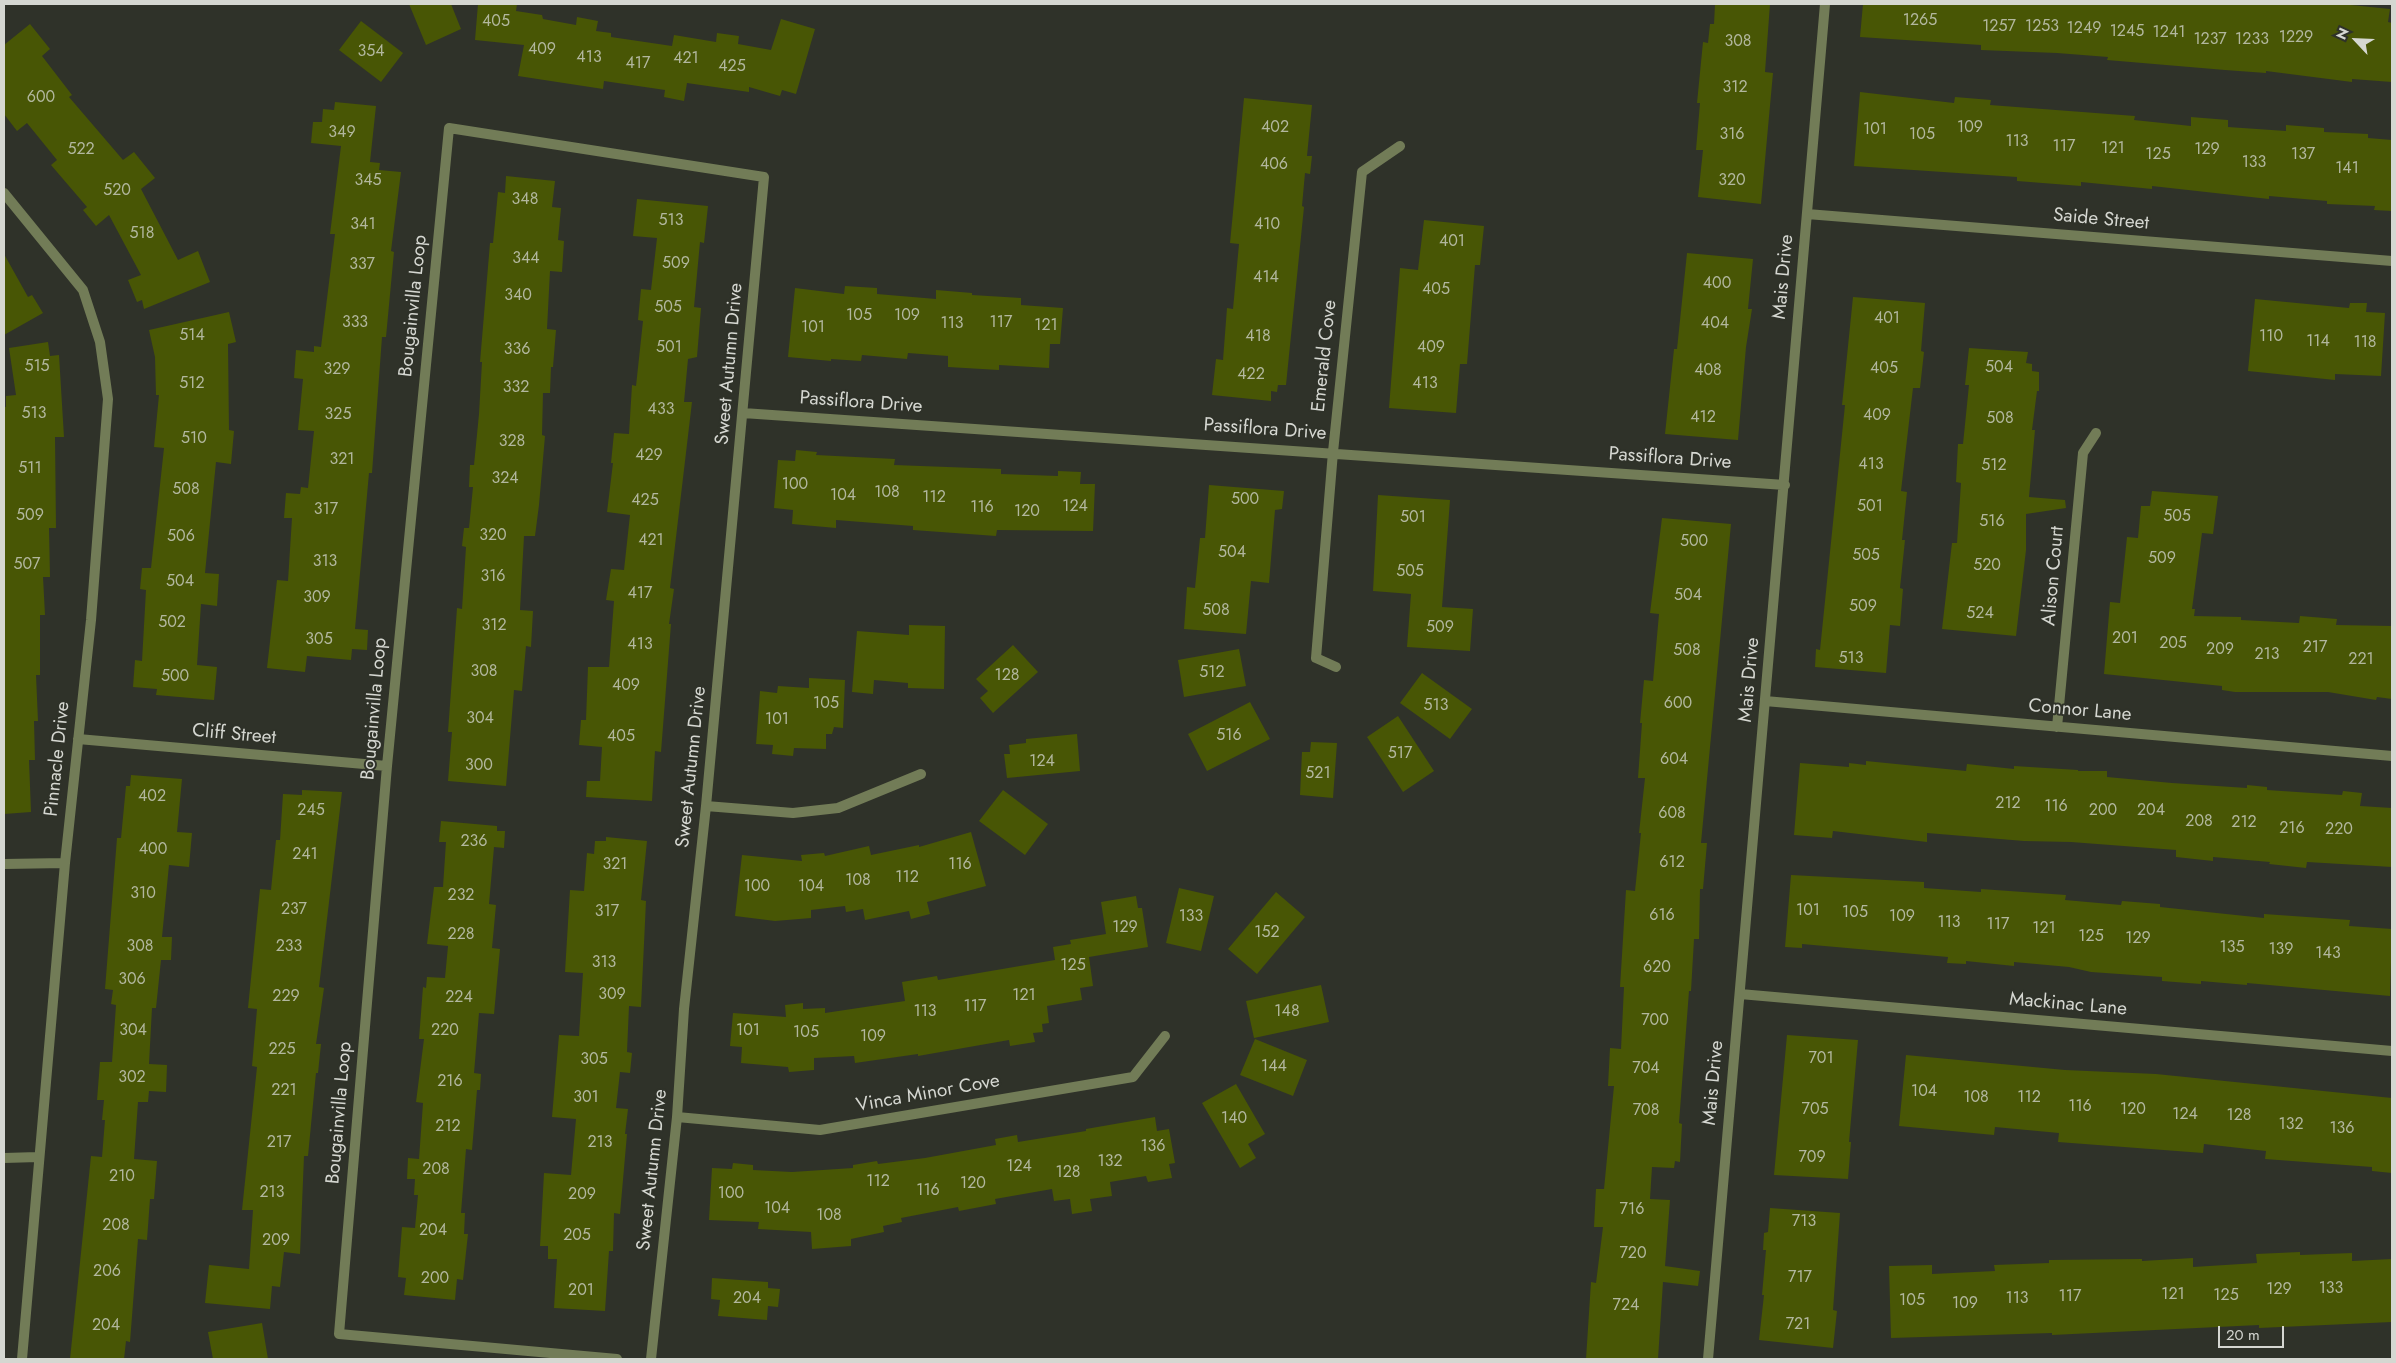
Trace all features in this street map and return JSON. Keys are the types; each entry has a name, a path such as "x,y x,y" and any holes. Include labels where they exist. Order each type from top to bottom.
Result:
{"street":[{"name":"Mais Drive","path":"1708,1359 1785,485 1825,4"},
{"name":"Bougainvilla Loop","path":"618,1359 339,1334 387,766 449,128 764,177"},
{"name":"Emerald Cove","path":"1336,667 1316,658 1333,452 1362,172 1400,146"},
{"name":"Sweet Autumn Drive","path":"651,1359 677,1117 684,1009 706,806 744,413 764,177"},
{"name":"Pinnacle Drive","path":"4,193 83,290 100,342 108,399 93,600 65,863 38,1157 22,1359"},
{"name":"Saide Street","path":"1807,214 2392,261"},
{"name":"Passiflora Drive","path":"744,413 1333,452 1785,485"},
{"name":"Alison Court","path":"2057,726 2083,453 2096,433"},
{"name":"Connor Lane","path":"1765,701 2392,756"},
{"name":"Cliff Street","path":"78,739 387,766"},
{"path":"706,806 793,813 838,808 921,774"},
{"path":"4,864 65,863"},
{"name":"Mackinac Lane","path":"1740,994 2392,1051"},
{"name":"Vinca Minor Cove","path":"677,1117 820,1130 1133,1077 1165,1036"},
{"path":"4,1158 38,1157"}],"building":[{"path":"409,4 451,4 461,29 426,45"},
{"path":"478,4 517,4 516,11 542,15 543,19 576,25 577,17 598,21 596,31 611,33 611,37 672,46 674,35 716,42 717,33 739,36 738,44 771,50 781,19 815,29 796,94 782,90 780,96 749,87 749,92 687,83 684,101 664,97 665,90 604,81 603,89 518,76 524,45 475,40"},
{"path":"1715,4 1770,4 1765,72 1773,73 1761,204 1698,197 1703,150 1696,150 1700,103 1697,103 1703,42 1708,43 1710,24 1714,24"},
{"path":"1863,4 2341,4 2390,9 2388,22 2392,23 2392,82 2352,79 2352,82 2266,71 2266,73 2107,60 2108,57 2057,53 1981,50 1981,45 1860,37"},
{"path":"361,21 403,53 381,82 339,50"},
{"path":"30,24 50,49 42,56 72,95 69,97 123,160 134,152 155,178 141,189 178,260 198,251 210,282 144,309 142,300 137,302 128,280 141,275 109,215 96,226 83,210 87,207 51,165 57,160 27,123 17,131 4,114 4,45"},
{"path":"1860,92 1954,103 1955,97 1991,100 1990,105 2135,116 2134,120 2191,126 2191,117 2228,120 2228,127 2286,131 2286,125 2324,128 2324,132 2368,134 2368,138 2392,140 2392,211 2374,210 2375,206 2327,204 2327,201 2269,196 2269,199 2152,186 2152,189 2081,182 2081,186 2017,181 2017,177 1854,166"},
{"path":"1244,98 1312,105 1307,156 1312,156 1310,174 1305,173 1302,206 1304,207 1286,385 1278,385 1277,392 1271,391 1271,401 1212,395 1216,359 1223,360 1227,308 1233,309 1239,244 1230,243"},
{"path":"335,102 376,106 370,162 380,163 379,170 401,172 391,251 394,252 386,337 382,337 372,473 369,473 355,629 368,630 367,650 352,649 351,660 307,656 305,672 267,668 277,580 288,581 292,518 284,518 286,493 300,494 301,487 308,488 314,431 298,430 303,379 294,378 296,350 314,352 314,346 321,347 335,234 330,234 341,146 311,143 313,122 322,122 323,109 334,110"},
{"path":"506,176 555,181 552,207 561,208 558,240 564,241 562,272 550,271 547,329 556,330 553,367 551,367 550,393 543,393 542,435 545,436 539,505 535,536 524,536 520,610 533,611 531,647 526,646 522,691 514,690 506,786 448,781 452,732 448,732 457,608 462,609 466,547 462,546 464,528 469,528 473,487 469,487 470,465 474,465 479,414 482,362 480,362 490,243 493,243 498,192 505,193"},
{"path":"637,199 708,206 704,243 700,242 694,307 701,308 697,357 688,359 684,402 692,402 670,588 674,589 669,624 671,624 661,752 655,751 652,801 586,797 587,781 600,781 602,747 579,745 581,720 586,720 588,667 609,667 614,601 606,600 611,569 624,570 630,515 607,512 613,463 611,463 614,433 629,434 632,385 636,386 643,321 638,320 641,289 651,290 657,238 633,236"},
{"path":"1424,220 1484,226 1480,265 1475,265 1467,364 1460,364 1456,413 1389,408 1400,268 1418,270"},
{"path":"1687,253 1753,259 1748,309 1752,309 1746,347 1738,440 1665,434 1674,349 1677,349"},
{"path":"4,254 28,297 32,295 43,313 4,335"},
{"path":"845,286 877,288 877,294 936,299 936,290 972,293 972,295 1021,298 1021,305 1063,308 1060,344 1050,344 1049,368 999,365 999,370 948,367 948,356 908,353 907,359 862,355 861,361 831,359 831,361 788,357 795,288 844,294"},
{"path":"1853,297 1925,303 1921,351 1924,352 1920,388 1913,388 1901,491 1907,492 1902,540 1905,540 1900,588 1903,589 1900,626 1890,625 1886,673 1815,667 1816,649 1820,650 1845,405 1842,405"},
{"path":"2255,299 2349,308 2350,303 2367,303 2366,312 2385,313 2381,376 2335,374 2335,380 2248,371"},
{"path":"229,312 236,342 228,344 229,430 234,431 231,464 216,462 205,573 219,574 217,606 201,604 197,665 217,667 214,700 156,695 157,689 133,687 135,660 142,661 146,590 140,589 142,568 151,568 164,448 154,447 159,395 156,395 155,357 149,330"},
{"path":"48,342 50,356 59,355 64,437 55,437 56,528 49,528 50,577 43,577 45,615 40,615 40,675 36,675 38,721 34,721 35,760 29,760 31,812 4,814 4,407 6,407 6,396 16,395 9,348"},
{"path":"1969,348 2028,352 2026,363 2032,364 2032,371 2039,372 2039,391 2037,391 2032,430 2035,430 2029,497 2065,500 2066,508 2026,514 2026,550 2016,636 1942,629 1952,543 1957,543 1961,483 1956,482 1958,444 1963,444 1969,385 1965,385"},
{"path":"796,450 817,452 816,455 895,459 894,465 1001,469 1001,474 1058,476 1058,471 1081,472 1080,484 1095,484 1093,531 997,530 996,536 913,530 913,526 836,520 836,528 792,524 793,510 774,508 778,460 795,461"},
{"path":"1209,485 1284,491 1282,509 1275,510 1269,583 1251,581 1246,634 1184,629 1187,587 1195,588 1200,538 1205,538"},
{"path":"2152,491 2218,496 2213,534 2202,533 2192,609 2195,609 2194,616 2241,617 2241,620 2299,623 2300,616 2337,619 2336,625 2392,626 2392,699 2377,697 2376,700 2328,692 2235,692 2222,690 2222,686 2104,674 2110,602 2120,603 2127,537 2138,538 2141,506 2150,506"},
{"path":"1378,495 1450,500 1442,607 1473,609 1470,651 1407,647 1411,594 1373,591"},
{"path":"1662,518 1731,524 1701,843 1707,843 1703,889 1700,889 1699,939 1694,939 1691,991 1689,991 1679,1123 1682,1124 1680,1162 1675,1161 1674,1168 1652,1167 1650,1199 1670,1200 1665,1266 1700,1271 1698,1286 1663,1282 1658,1359 1586,1359 1591,1282 1596,1283 1603,1227 1594,1227 1596,1189 1604,1189 1614,1086 1608,1086 1610,1048 1621,1049 1624,987 1620,987 1626,890 1635,891 1641,833 1639,833 1645,778 1638,778 1642,723 1640,723 1644,680 1653,681 1659,614 1650,613"},
{"path":"909,625 945,626 944,689 908,688 908,683 874,680 873,694 852,692 857,631 909,635"},
{"path":"1013,645 1038,672 993,713 980,698 988,691 976,679"},
{"path":"1239,649 1246,686 1184,697 1178,660"},
{"path":"1422,673 1472,709 1450,739 1400,703"},
{"path":"809,678 845,680 843,728 834,727 832,734 826,734 826,749 794,748 793,756 772,754 773,745 756,744 760,691 777,693 778,686 809,688"},
{"path":"1250,702 1270,739 1207,771 1188,734"},
{"path":"1398,716 1434,771 1403,792 1367,737"},
{"path":"1077,734 1080,771 1007,778 1004,754 1010,754 1009,745 1026,743 1026,739"},
{"path":"1311,742 1337,743 1333,798 1300,795 1302,752 1310,752"},
{"path":"1866,761 1966,771 1967,764 2014,769 2014,766 2078,771 2107,771 2107,777 2172,783 2247,788 2247,785 2267,787 2267,790 2342,795 2343,791 2362,793 2360,806 2392,808 2392,867 2307,862 2306,868 2269,864 2270,862 2213,857 2213,861 2176,857 2176,850 1927,833 1927,842 1833,831 1832,838 1794,835 1800,763 1849,767 1849,763 1866,765"},
{"path":"131,775 182,779 177,832 192,833 189,867 169,865 162,937 172,937 171,960 161,960 156,1008 152,1008 149,1064 167,1065 166,1092 149,1091 148,1102 138,1102 134,1159 157,1161 154,1199 150,1199 147,1240 138,1239 130,1342 126,1341 124,1359 70,1359 91,1156 102,1157 105,1120 102,1120 104,1100 97,1100 100,1062 112,1062 116,1005 111,1004 113,990 105,989 117,838 121,838 126,786 130,786"},
{"path":"302,790 342,792 319,987 324,988 316,1044 321,1044 318,1073 316,1073 308,1156 304,1156 300,1254 284,1252 280,1287 272,1286 270,1309 205,1303 209,1265 249,1269 253,1210 242,1210 257,1067 252,1066 257,1009 248,1008 260,889 271,890 276,840 280,840 283,794 302,795"},
{"path":"1003,790 1048,824 1025,855 979,821"},
{"path":"441,821 497,826 497,831 505,831 504,848 494,847 489,904 496,905 492,948 500,949 494,1014 479,1013 474,1073 481,1074 480,1090 477,1090 472,1150 466,1149 461,1213 465,1213 464,1234 468,1234 463,1280 457,1279 455,1300 404,1295 406,1278 398,1277 402,1227 415,1228 418,1195 414,1195 415,1179 407,1179 408,1158 419,1159 423,1103 416,1102 424,1039 419,1039 423,987 426,988 427,977 445,978 448,946 427,944 434,887 443,887 446,842 439,842"},
{"path":"971,832 986,886 927,902 930,914 911,919 909,911 865,920 863,909 846,912 845,906 811,910 811,918 775,921 735,916 742,855 802,861 801,855 824,853 825,856 869,846 871,855 919,845 919,847"},
{"path":"606,837 647,841 641,900 646,901 641,1007 629,1006 627,1052 632,1053 630,1073 620,1072 616,1108 628,1109 625,1134 627,1134 620,1214 614,1213 613,1251 609,1251 605,1311 554,1308 557,1259 548,1259 548,1246 540,1246 544,1173 571,1175 576,1119 552,1117 559,1035 579,1036 583,973 565,972 570,890 584,891 587,853 594,854 595,841 606,841"},
{"path":"1791,875 1924,882 1924,888 1981,892 1981,889 2066,895 2065,900 2121,905 2122,901 2160,904 2160,907 2264,918 2264,914 2350,920 2349,926 2392,929 2390,996 2247,983 2247,985 2201,981 2201,984 2162,981 2162,977 2091,972 2069,967 2014,962 2014,966 1966,961 1966,964 1947,963 1948,957 1802,944 1802,948 1785,947"},
{"path":"1179,888 1214,896 1201,951 1166,943"},
{"path":"1276,892 1305,917 1257,974 1228,949"},
{"path":"1136,896 1138,908 1142,908 1148,947 1089,957 1093,986 1080,988 1082,1000 1047,1006 1049,1023 1042,1024 1043,1032 1033,1033 1035,1042 1010,1046 1009,1040 918,1056 918,1054 855,1063 854,1056 814,1058 814,1070 789,1072 788,1067 741,1063 742,1047 730,1046 733,1013 786,1017 785,1005 803,1003 803,1009 825,1008 825,1013 905,1001 902,982 937,976 938,980 1055,960 1053,947 1071,944 1070,940 1106,934 1101,902"},
{"path":"1321,985 1329,1022 1254,1038 1246,1001"},
{"path":"1787,1035 1858,1040 1849,1142 1851,1142 1848,1179 1774,1175"},
{"path":"1255,1039 1307,1060 1293,1096 1240,1075"},
{"path":"1906,1055 2065,1070 2156,1074 2392,1098 2392,1173 2372,1171 2372,1167 2265,1159 2266,1151 2204,1144 2203,1153 2058,1142 2059,1133 1995,1127 1994,1135 1899,1126"},
{"path":"1236,1084 1265,1134 1248,1144 1256,1158 1240,1168 1202,1103"},
{"path":"1155,1117 1157,1131 1169,1129 1175,1163 1169,1164 1172,1178 1148,1182 1146,1176 1110,1182 1112,1196 1090,1199 1092,1211 1072,1214 1070,1199 1054,1201 1052,1189 995,1199 996,1204 959,1211 958,1207 901,1218 902,1222 883,1226 884,1232 851,1239 851,1246 812,1249 811,1232 758,1229 759,1222 709,1220 712,1168 732,1169 733,1163 753,1165 753,1170 792,1172 853,1168 853,1165 877,1161 878,1164 925,1158 996,1145 995,1139 1017,1135 1018,1142"},
{"path":"1770,1208 1840,1213 1833,1310 1837,1311 1833,1348 1759,1340 1764,1295 1762,1295 1766,1250 1763,1250 1764,1233 1768,1232"},
{"path":"2300,1252 2300,1255 2352,1253 2352,1261 2392,1259 2392,1322 2259,1328 2259,1325 2052,1335 2052,1333 1891,1338 1889,1266 1932,1265 1932,1274 1995,1271 1994,1265 2049,1263 2049,1260 2142,1259 2142,1261 2193,1258 2193,1267 2257,1263 2256,1254"},
{"path":"712,1278 768,1282 768,1288 780,1289 778,1307 768,1306 767,1320 718,1316 720,1300 711,1299"},
{"path":"262,1323 268,1359 213,1359 208,1332"}]}
